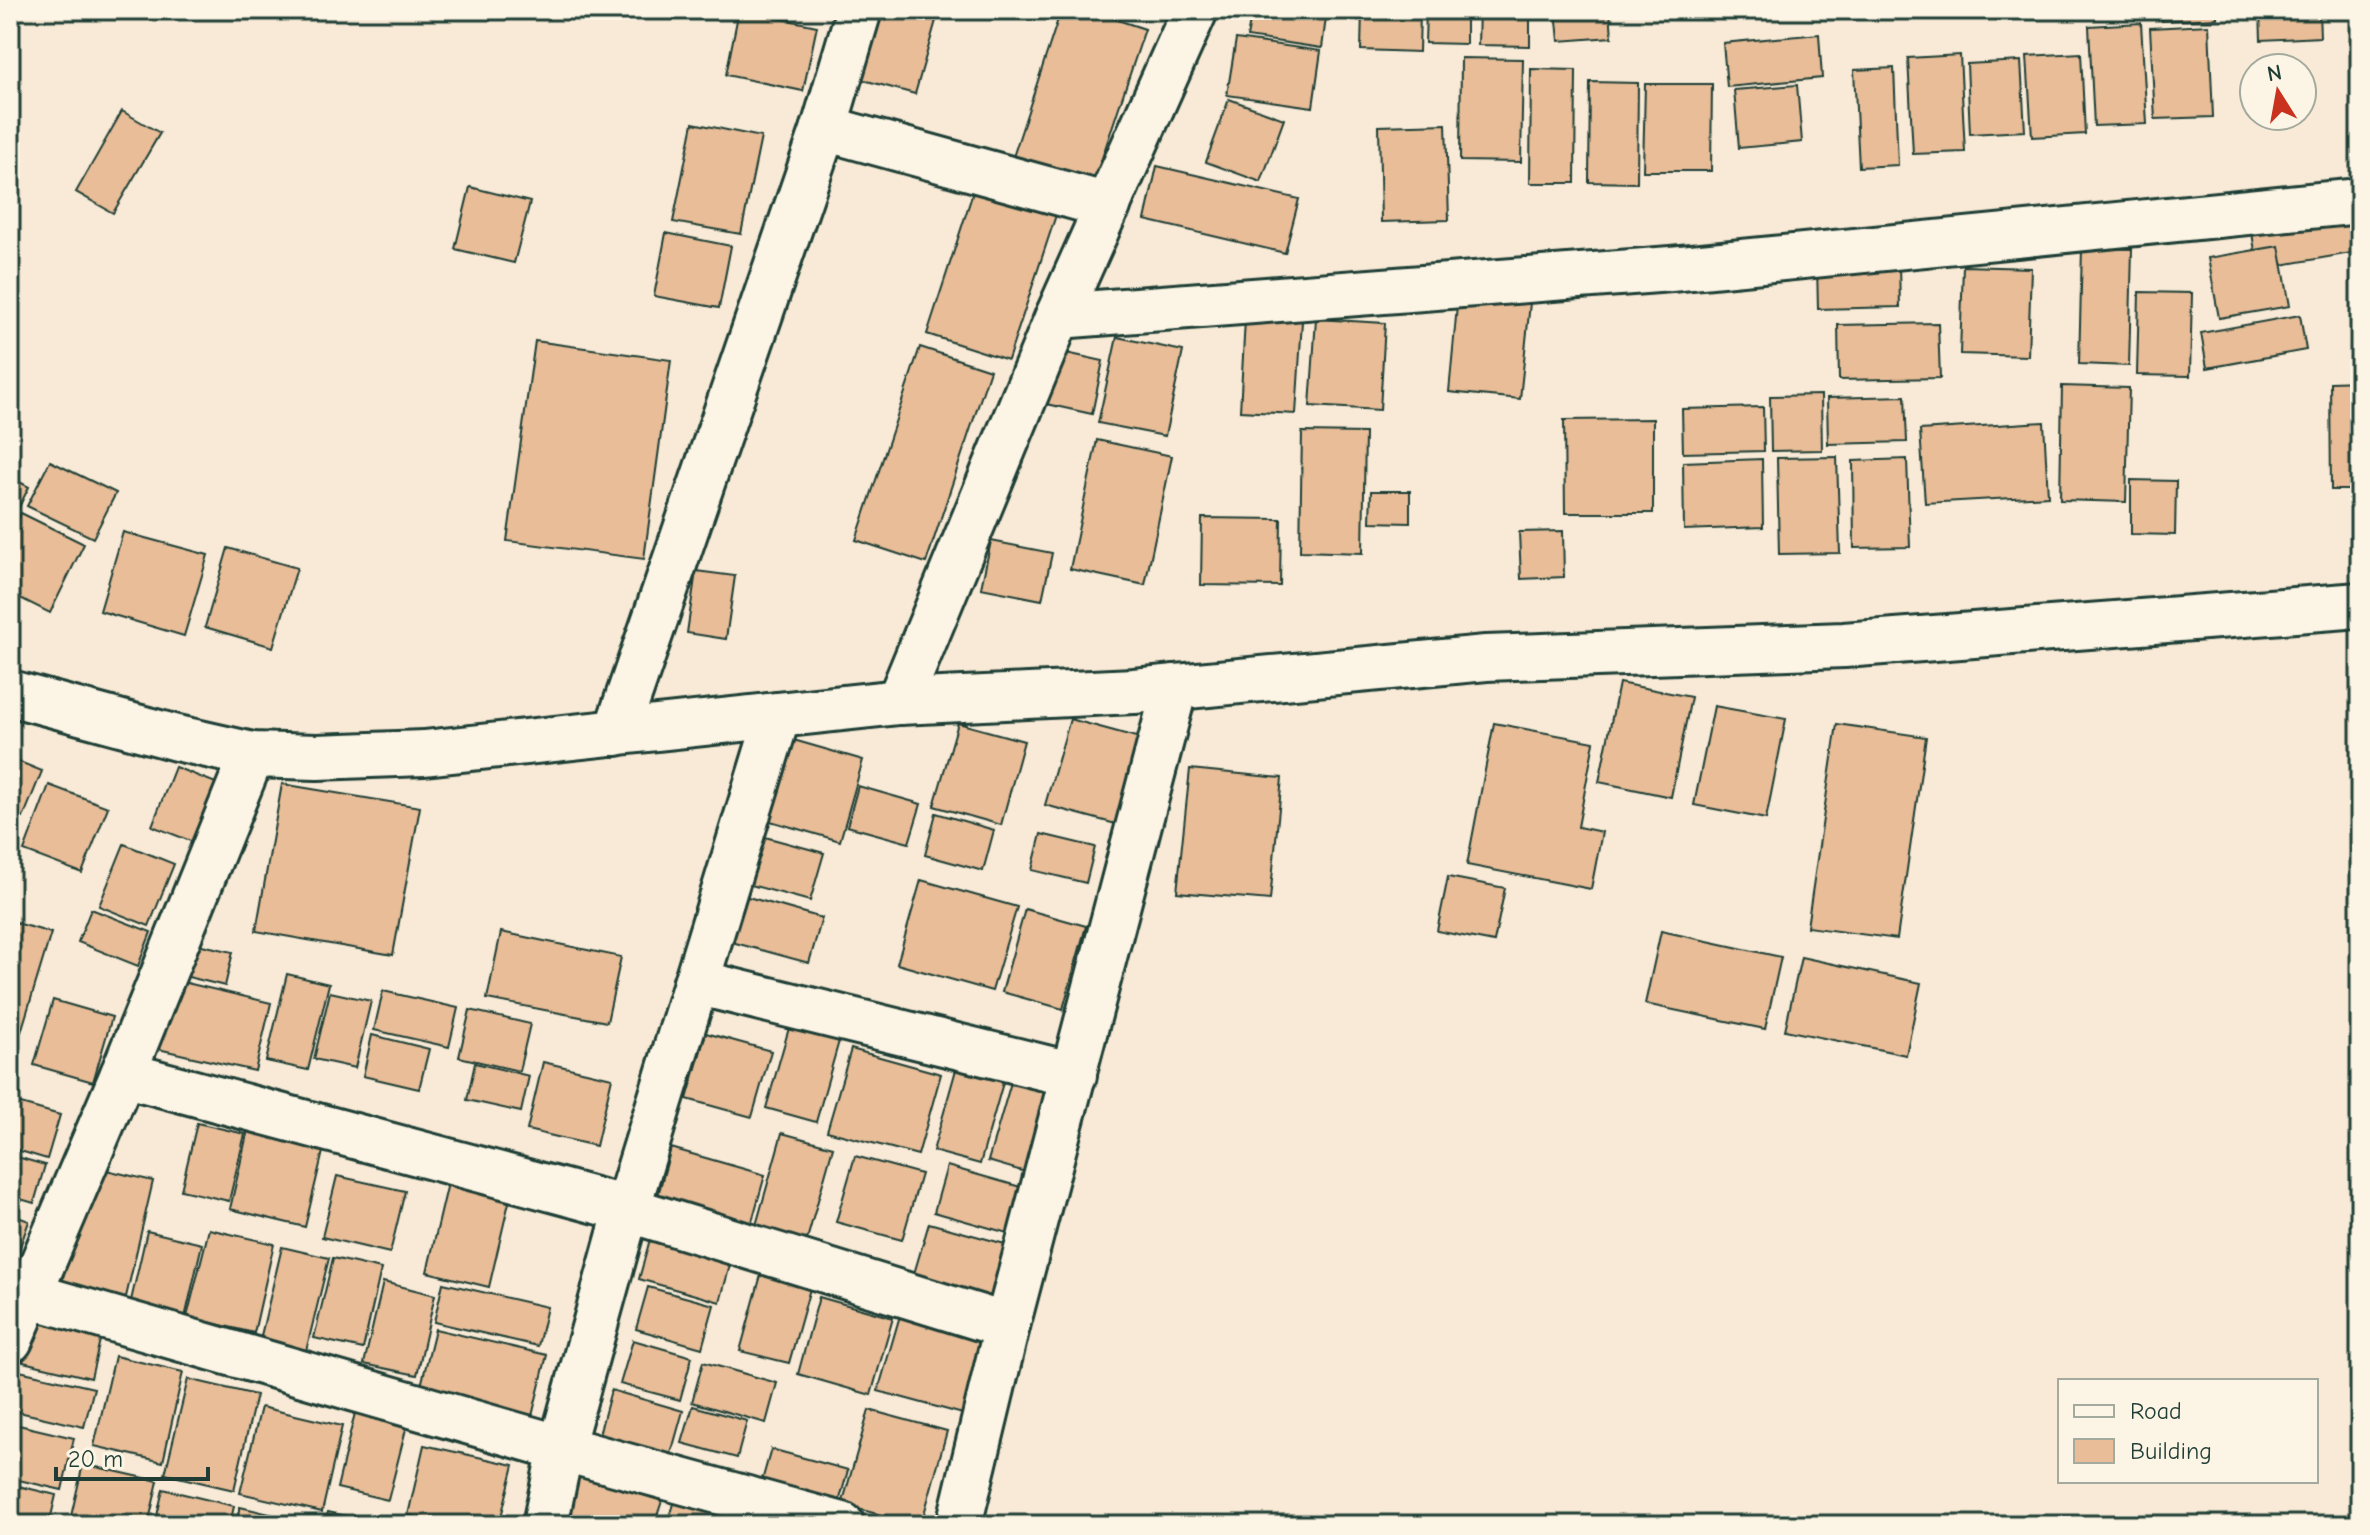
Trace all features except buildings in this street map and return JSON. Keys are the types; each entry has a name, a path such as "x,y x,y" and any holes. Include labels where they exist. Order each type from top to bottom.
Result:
{"street":[{"path":"616,733 824,128 859,10"},
{"path":"899,702 1058,316 1195,10"},
{"path":"824,128 1108,206"},
{"path":"1058,316 1671,269 2360,201"},
{"path":"10,693 252,755 317,757 424,753 899,702 1175,687 1486,658 1844,645 2360,605"},
{"path":"959,1525 1007,1326 1175,687"},
{"path":"545,1525 561,1448 627,1209 778,715"},
{"path":"10,1340 123,1074 252,755"},
{"path":"696,982 1074,1075"},
{"path":"123,1074 627,1209 1007,1326"},
{"path":"29,1295 561,1448 842,1525"}]}
